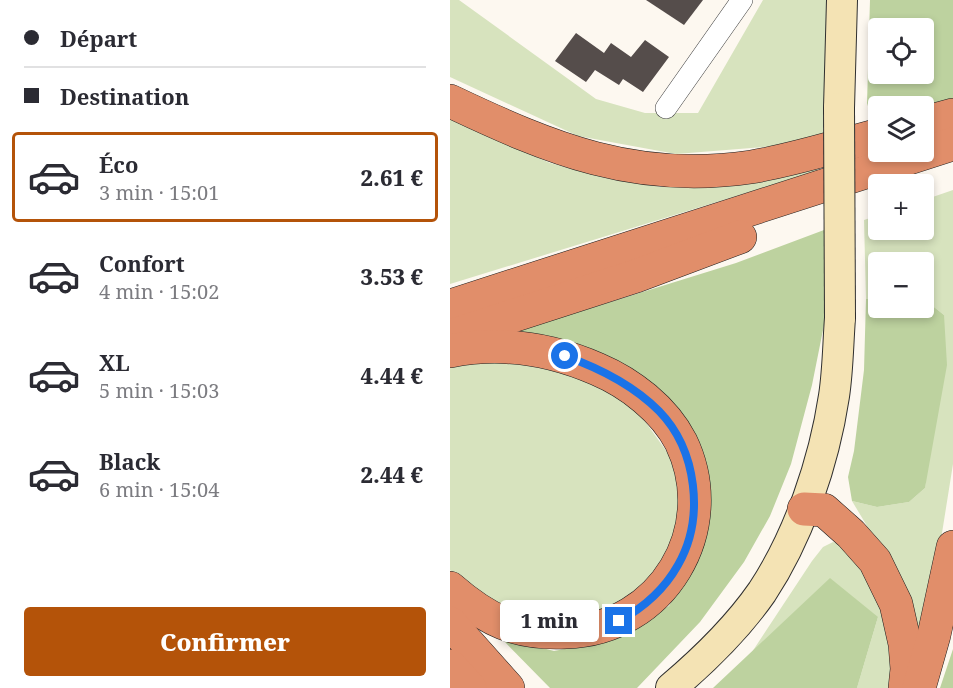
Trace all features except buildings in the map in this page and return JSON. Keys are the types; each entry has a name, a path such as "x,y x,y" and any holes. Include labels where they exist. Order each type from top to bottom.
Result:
{"highway":[{"path":"450,101 533,139 573,153 600,160 675,171 751,167 868,138"},
{"path":"934,120 953,115"},
{"path":"450,306 953,144"},
{"path":"934,174 953,168"},
{"path":"450,323 740,237 868,196"},
{"path":"450,336 636,276 740,237"},
{"path":"450,351 500,346 549,351 579,361 624,384 660,412 680,441 690,469 693,505 692,523 684,551 670,578 641,607 619,621 606,626 571,632 537,632 503,623 483,613 450,588"},
{"path":"804,509 824,510 851,534 875,561 896,604 905,644 907,669 905,688"},
{"path":"920,688 953,547"},
{"path":"450,623 508,688"},
{"path":"450,666 470,688"}],"street":[{"path":"666,108 742,0"},
{"path":"671,688 716,647 761,592 779,562 804,509 822,453 835,395 840,318 839,108 842,0"}],"green space":[{"path":"450,0 459,0 596,99 645,113 698,113 763,0 828,0 823,137 775,146 676,154 578,136 450,77"},
{"path":"870,0 953,0 953,99 934,104 934,96 868,96 868,106 867,103 868,69 868,84 934,84 934,18 869,18"},
{"path":"450,118 550,163 615,180 662,187 746,184 817,167 818,171 450,284"},
{"path":"953,190 953,464 931,602 920,637 891,566 852,501 877,507 909,502 925,488 944,315 934,307 934,252 868,252 868,299 866,299 864,220 868,219 868,240 934,240 934,197"},
{"path":"824,230 825,320 812,385 791,464 770,516 744,562 700,622 637,688 550,688 500,637 554,651 601,642 669,606 693,559 675,411 517,331 736,263"},
{"path":"866,299 868,299 868,318 934,318 934,307 944,315 947,365 925,488 909,502 877,507 852,501 848,477 854,451 864,370"},
{"path":"497,360 547,362 588,379 637,410 677,466 680,504 675,536 662,574 630,601 584,620 537,619 473,594 450,570 450,365"},
{"path":"833,542 845,547 875,591 892,637 892,688 857,688 878,617 752,652 812,561 823,547"},
{"path":"830,578 878,617 857,688 713,688"},
{"path":"953,649 953,688 940,688"}],"route":[{"path":"565,356 606,373 644,398 660,412 680,441 690,469 693,486 692,523 679,564 651,599 619,621"}]}
